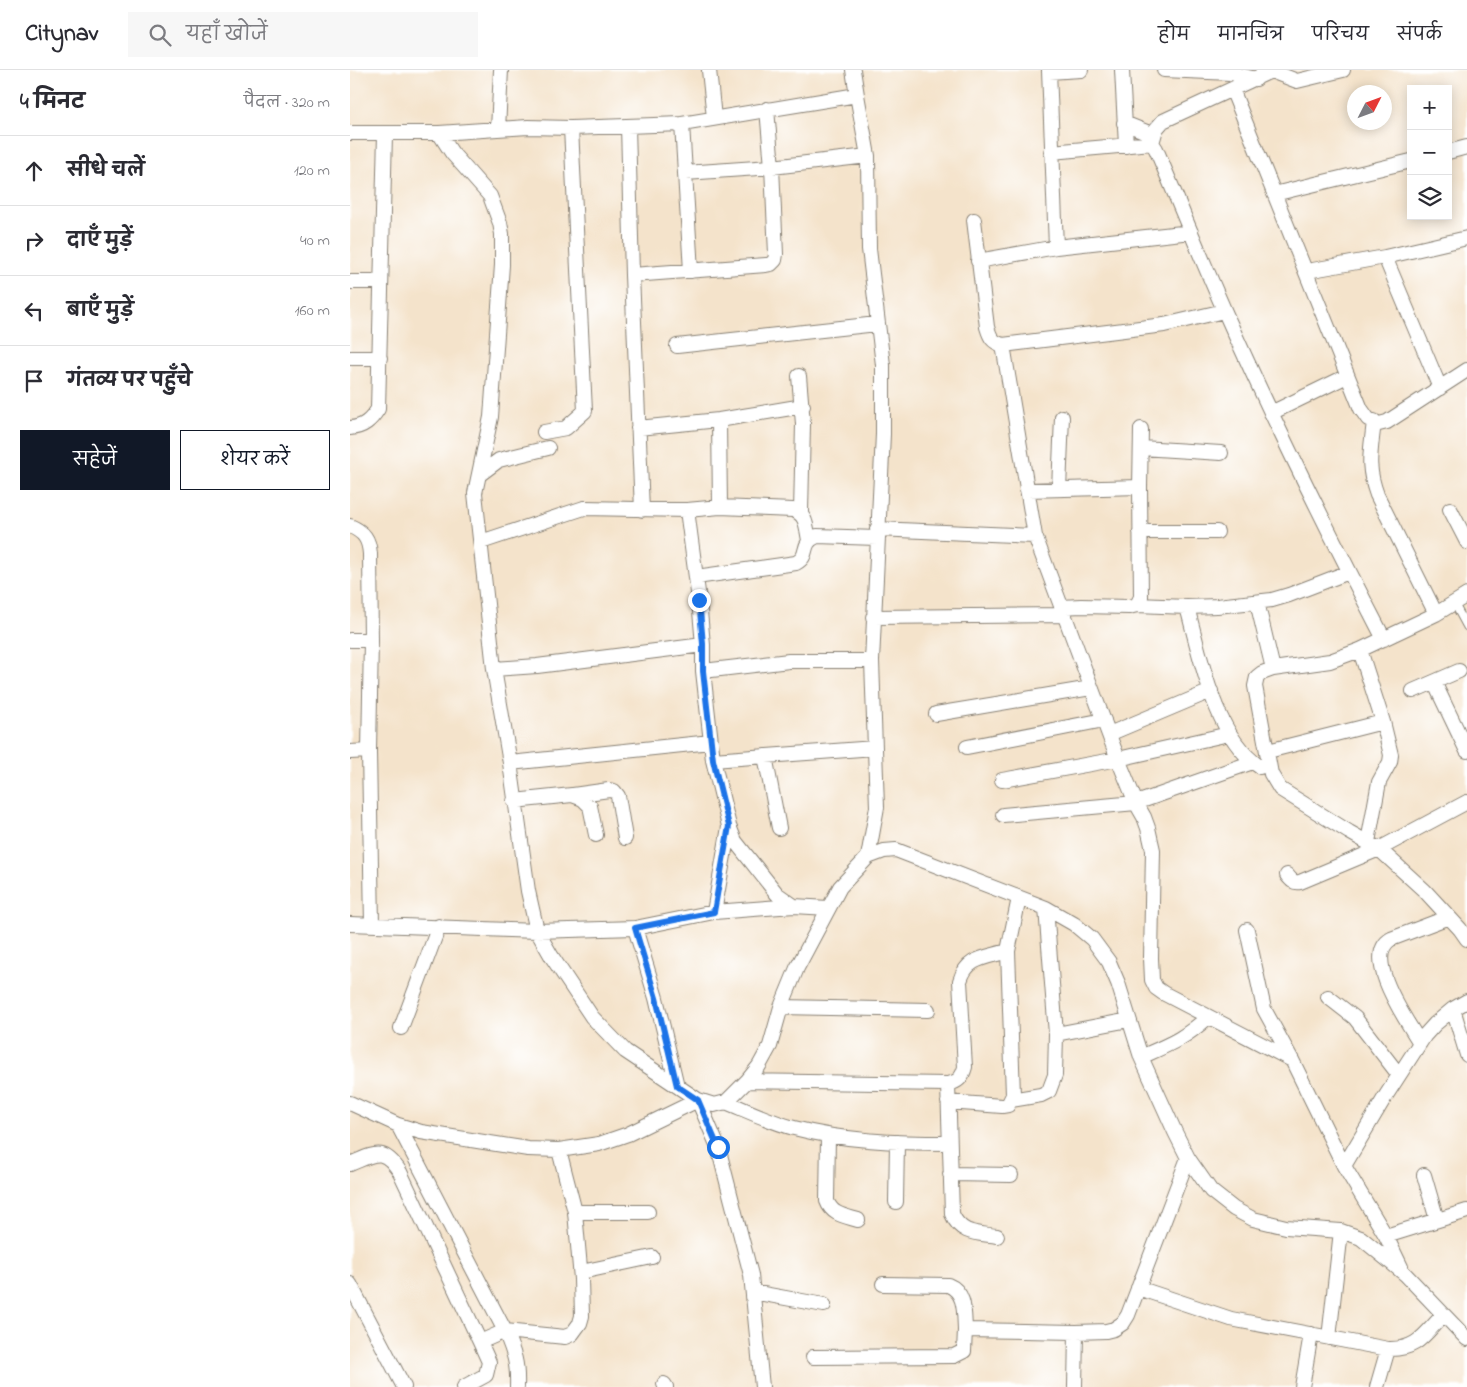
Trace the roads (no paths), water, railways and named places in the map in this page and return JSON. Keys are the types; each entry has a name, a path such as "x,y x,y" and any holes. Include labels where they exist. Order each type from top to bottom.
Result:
{"street":[{"path":"498,129 501,70"},
{"path":"709,70 714,118"},
{"path":"853,70 868,156 869,249 883,365 883,434 872,661 877,807 868,857"},
{"path":"1056,248 1049,71 1081,70"},
{"path":"1122,70 1126,146"},
{"path":"1164,70 1231,73 1256,79"},
{"path":"1343,70 1296,76 1272,71 1163,121 1156,129 1153,139 1224,311 1271,413 1307,489 1384,638"},
{"path":"1232,89 1348,376 1368,419 1378,424 1387,422 1467,370"},
{"path":"350,133 439,133 528,127 571,128 682,124 857,95"},
{"path":"632,275 766,265 771,264 775,260 776,237 767,110"},
{"path":"1124,123 1153,139"},
{"path":"682,124 691,271"},
{"path":"628,126 642,510"},
{"path":"544,432 566,428 585,411 571,128"},
{"path":"439,133 452,153 490,196 500,222 502,265 491,417 475,494 494,669 510,763 528,891 537,931 592,1017 626,1051 698,1100 714,1105 726,1102 748,1081 770,1046 781,1007 797,968 840,887 868,857 884,851 896,850 1046,908 1074,924 1092,939 1108,962 1118,983 1141,1057 1188,1158 1211,1191 1234,1209 1253,1219 1286,1227 1341,1231 1362,1238 1404,1274 1467,1339"},
{"path":"350,428 358,428 366,424 373,418 378,409 385,134"},
{"path":"1051,152 1126,146 1153,139"},
{"path":"1452,151 1467,147"},
{"path":"685,172 772,167 868,156"},
{"path":"1274,194 1407,162"},
{"path":"974,220 978,261 990,338 996,343 1003,345 1164,325 1224,311"},
{"path":"978,261 1056,248 1191,232"},
{"path":"1307,271 1385,258 1467,238"},
{"path":"1385,258 1440,388"},
{"path":"350,282 382,282"},
{"path":"678,346 877,324"},
{"path":"1003,345 1035,536 1118,759 1148,828 1153,850 1152,980 1156,988 1163,994 1292,1060"},
{"path":"350,358 380,358"},
{"path":"800,376 803,406 801,512 805,519 809,540"},
{"path":"1271,413 1348,376"},
{"path":"638,428 719,420 803,406"},
{"path":"1059,490 1062,417"},
{"path":"719,420 720,507"},
{"path":"1374,422 1370,460 1371,478 1377,495 1436,614"},
{"path":"1137,604 1141,597 1141,429"},
{"path":"479,475 499,460 548,448"},
{"path":"1141,448 1221,453"},
{"path":"1027,490 1140,487"},
{"path":"481,542 584,508 686,510 720,507 793,510 801,512"},
{"path":"1450,509 1467,542"},
{"path":"686,510 696,577 703,644 703,671 713,760 729,826 735,842 776,894 794,906"},
{"path":"350,526 366,536 369,545 371,640 369,751 372,924"},
{"path":"1140,532 1218,532"},
{"path":"696,577 796,563 804,555 809,540 817,536 877,534 1035,536"},
{"path":"873,617 1062,611 1081,606 1130,607 1137,604 1187,607 1217,606 1272,600 1349,572"},
{"path":"1271,774 1255,686 1262,672 1330,661 1360,650 1436,614 1467,595"},
{"path":"1257,602 1273,669"},
{"path":"1187,607 1218,714 1229,734 1253,762 1271,774 1280,788 1290,796 1374,846 1412,878 1467,939"},
{"path":"350,640 371,640"},
{"path":"494,669 537,666 703,644"},
{"path":"1360,650 1383,722 1391,756 1390,762 1379,782 1374,846"},
{"path":"703,671 789,661 872,661"},
{"path":"1413,691 1459,671"},
{"path":"1434,682 1467,751"},
{"path":"936,714 1091,688"},
{"path":"1109,734 1211,691"},
{"path":"967,747 1104,720"},
{"path":"1268,751 1383,722"},
{"path":"1002,780 1118,759 1229,734"},
{"path":"510,763 711,742"},
{"path":"713,760 875,748"},
{"path":"350,752 369,751"},
{"path":"765,756 779,828"},
{"path":"1003,815 1136,803 1253,762"},
{"path":"514,802 609,790 614,791 618,796 625,838"},
{"path":"572,795 583,799 590,806 596,836"},
{"path":"1287,875 1291,880 1300,882 1467,802"},
{"path":"714,912 729,826"},
{"path":"948,1102 1002,1106 1008,1105 1011,1100 1008,951 1019,898"},
{"path":"350,924 537,931 635,928 714,912 794,906 828,908"},
{"path":"1011,1100 1041,1095 1049,1091 1056,1075 1056,1034 1046,908"},
{"path":"1420,1042 1389,990 1380,953 1385,942 1449,917"},
{"path":"401,1028 439,926"},
{"path":"635,928 656,998 677,1086"},
{"path":"1247,930 1264,1009 1292,1060 1344,1166 1386,1236 1404,1274"},
{"path":"748,1081 948,1084 957,1082 963,1075 965,1068 960,981 963,971 967,965 973,962 1008,951"},
{"path":"1328,997 1355,1018 1399,1075"},
{"path":"1344,1166 1420,1042 1435,1024 1453,1009 1467,1001"},
{"path":"781,1007 928,1010"},
{"path":"1453,1009 1467,1055"},
{"path":"1141,1057 1178,1041 1188,1035 1208,1017"},
{"path":"1056,1034 1129,1020"},
{"path":"948,1084 952,1214 956,1224 965,1231 997,1236"},
{"path":"350,1103 398,1126 421,1132 528,1149 559,1150 598,1144 628,1134 698,1100"},
{"path":"698,1100 718,1147 751,1275 762,1387"},
{"path":"726,1102 792,1128 828,1136 862,1140 949,1143"},
{"path":"398,1126 493,1336 488,1370 482,1379 464,1387"},
{"path":"828,1136 827,1201 829,1207 835,1213 858,1220"},
{"path":"896,1202 897,1142"},
{"path":"493,1336 565,1337 572,1334 580,1324 582,1316 581,1272 575,1212 559,1150"},
{"path":"350,1164 373,1154 387,1156 394,1163 493,1336 516,1357 517,1387"},
{"path":"965,1330 1076,1332 1114,1329 1123,1323 1128,1315 1188,1158"},
{"path":"950,1174 1011,1175"},
{"path":"1424,1175 1437,1220"},
{"path":"1386,1236 1467,1210"},
{"path":"575,1212 648,1212"},
{"path":"1329,1338 1341,1231"},
{"path":"581,1272 652,1257"},
{"path":"350,1284 404,1387"},
{"path":"813,1356 954,1356 964,1351 963,1301 955,1288 948,1285 884,1284"},
{"path":"1138,1288 1231,1319 1388,1349 1402,1350 1416,1343 1443,1316"},
{"path":"753,1292 824,1306"},
{"path":"1075,1387 1076,1332"},
{"path":"1302,1387 1311,1334"},
{"path":"1377,1387 1388,1349"}],"lane":[{"path":"1454,603 1467,627"}]}
